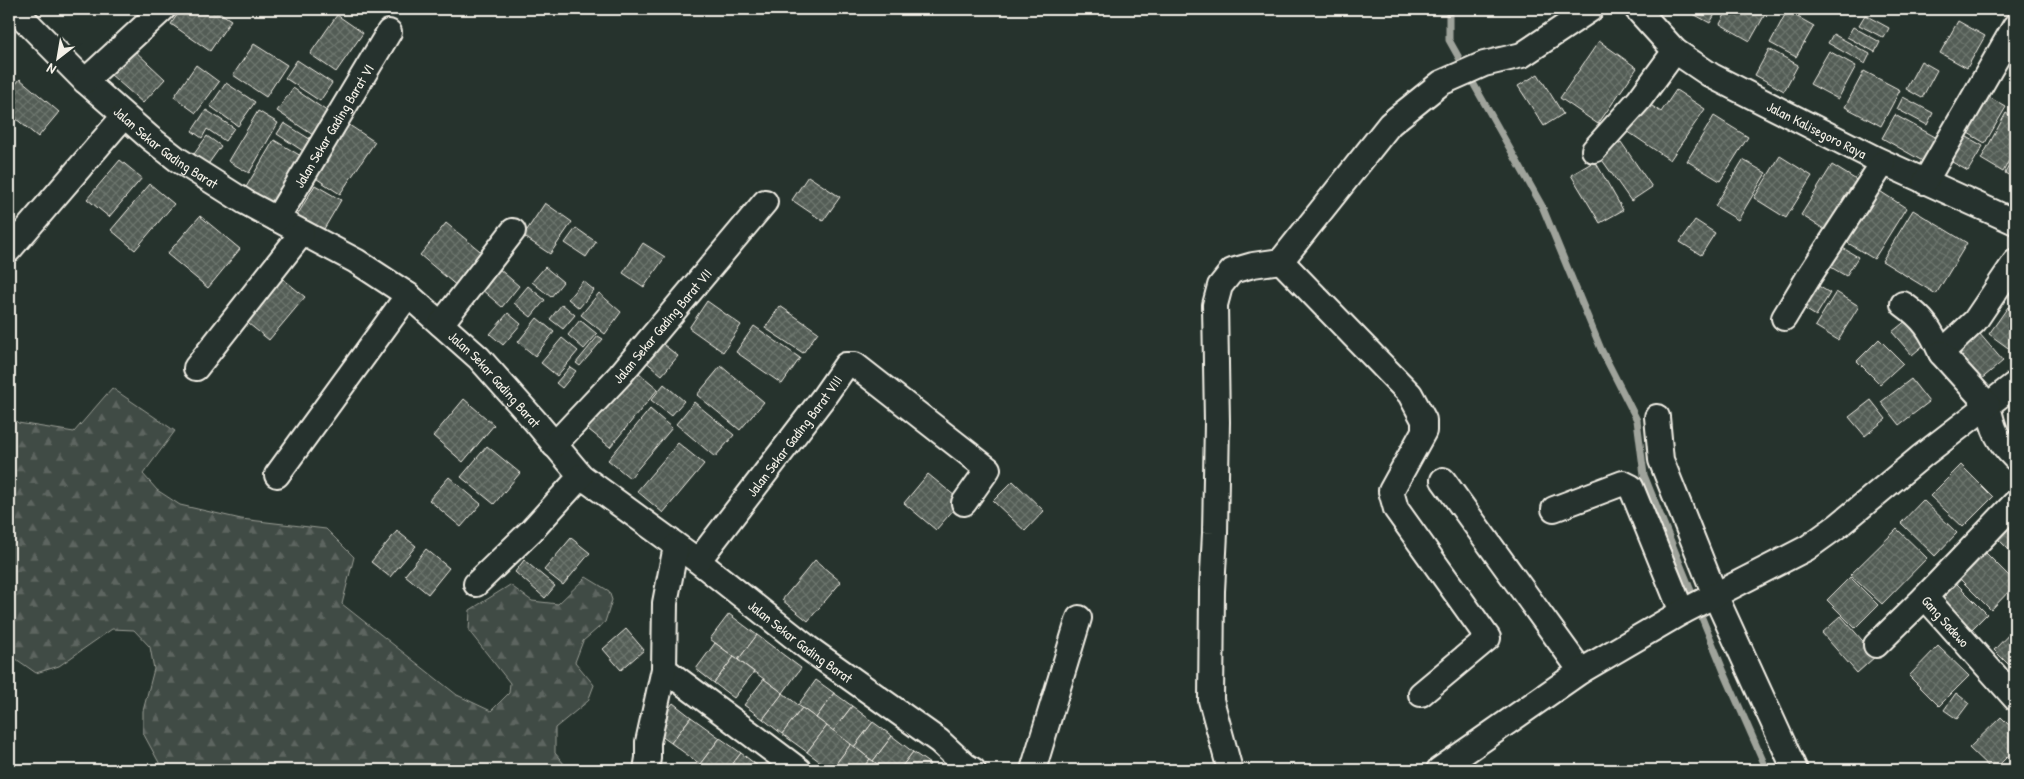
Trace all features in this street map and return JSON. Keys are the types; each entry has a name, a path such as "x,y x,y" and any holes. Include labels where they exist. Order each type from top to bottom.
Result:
{"street":[{"name":"Jalan Sekar Gading Barat","path":"14,9 85,81 177,159 245,202 382,276 408,295 478,358 581,476 698,562 808,648 938,741 967,769"},
{"path":"85,81 163,9"},
{"path":"1230,770 1211,700 1212,591 1218,422 1214,305 1220,286 1232,271 1253,265 1281,261 1386,130 1441,83 1484,64 1522,55 1591,9"},
{"name":"Jalan Kalisegoro Raya","path":"1638,9 1675,51 1712,76 1883,163 2015,222"},
{"path":"1925,182 2015,26"},
{"name":"Jalan Sekar Gading Barat VI","path":"277,220 389,32"},
{"path":"1594,150 1639,100 1675,51"},
{"path":"9,250 124,116"},
{"path":"1784,318 1883,163"},
{"name":"Jalan Sekar Gading Barat VII","path":"554,445 620,375 765,202"},
{"path":"441,324 513,231"},
{"path":"196,368 302,233"},
{"path":"1281,261 1410,394 1424,420 1424,431 1391,491 1396,509 1488,638 1421,694"},
{"path":"1941,353 1975,321 2015,262"},
{"path":"277,475 408,295"},
{"path":"1903,304 1922,318 1932,332 1941,353 1988,405 1992,428 2015,458"},
{"name":"Jalan Sekar Gading Barat VIII","path":"698,562 846,365 855,365 988,469 964,504"},
{"path":"1438,770 1581,671 1686,610 1807,548 1839,525 1922,456 2015,384"},
{"path":"1657,417 1661,460 1714,596 1795,770"},
{"path":"476,584 532,530 581,476"},
{"path":"1443,480 1581,671"},
{"path":"1554,509 1623,483 1631,487 1686,610"},
{"name":"Gang Sadewo","path":"2015,503 1925,597 2015,698"},
{"path":"646,770 648,742 664,669 665,603 676,546"},
{"path":"1876,646 1925,597"},
{"path":"1033,770 1079,618"},
{"path":"664,669 799,770"}],"green space":[{"path":"112,388 175,431 143,474 157,490 180,505 241,519 326,529 354,557 342,604 457,695 491,711 509,693 510,683 469,631 470,610 510,585 532,601 558,604 586,577 609,591 612,600 605,622 583,641 575,662 594,685 588,701 555,728 555,753 569,770 163,770 143,733 143,711 154,669 150,647 134,630 112,629 59,666 36,673 9,654 9,414 18,423 74,432"}],"building":[{"path":"181,9 214,9 231,20 210,51 171,24"},
{"path":"1684,9 1718,9 1710,23"},
{"path":"1728,9 1768,9 1750,41 1720,24"},
{"path":"1787,11 1814,26 1796,57 1770,43"},
{"path":"337,15 363,33 336,72 310,54"},
{"path":"1865,15 1889,28 1884,38 1859,25"},
{"path":"1958,21 1985,36 1967,68 1940,53"},
{"path":"1853,27 1880,42 1875,52 1847,37"},
{"path":"1833,34 1870,54 1865,64 1828,43"},
{"path":"1599,41 1637,68 1598,124 1560,98"},
{"path":"254,44 287,65 266,97 233,75"},
{"path":"2015,48 2015,67 2000,59"},
{"path":"133,49 165,79 143,103 110,74"},
{"path":"1769,49 1798,65 1784,91 1755,75"},
{"path":"1829,51 1856,66 1838,99 1810,84"},
{"path":"297,60 332,83 320,101 285,78"},
{"path":"1921,61 1937,70 1922,98 1906,89"},
{"path":"196,65 219,82 196,113 174,97"},
{"path":"1864,71 1900,90 1881,126 1845,107"},
{"path":"1538,74 1563,114 1544,126 1518,86"},
{"path":"20,79 59,112 38,137 9,113 9,92"},
{"path":"226,83 255,102 238,126 210,106"},
{"path":"293,88 331,114 316,137 277,111"},
{"path":"1676,90 1705,109 1670,160 1624,129 1643,100 1661,112"},
{"path":"1982,93 2006,107 1985,143 1961,129"},
{"path":"1903,97 1933,113 1927,125 1897,109"},
{"path":"206,110 234,128 225,141 207,129 202,138 192,131"},
{"path":"258,111 278,123 249,173 228,161"},
{"path":"2006,113 2015,118 2015,149 2003,172 1981,159"},
{"path":"1895,115 1939,139 1926,163 1882,138"},
{"path":"1714,116 1748,137 1720,181 1687,161"},
{"path":"343,121 375,142 340,194 308,173"},
{"path":"284,123 313,141 306,153 277,134"},
{"path":"1960,133 1983,146 1968,171 1945,158"},
{"path":"207,136 221,146 204,170 189,161"},
{"path":"274,140 301,156 268,210 242,194"},
{"path":"1621,142 1652,187 1631,201 1600,157"},
{"path":"2015,155 2015,179 2005,173"},
{"path":"1780,156 1812,176 1786,218 1754,198"},
{"path":"120,160 142,178 109,217 87,199"},
{"path":"1743,160 1766,173 1738,220 1715,206"},
{"path":"1595,161 1623,210 1600,223 1571,175"},
{"path":"1832,165 1863,184 1832,234 1801,215"},
{"path":"808,176 840,197 823,221 792,200"},
{"path":"150,184 174,204 135,250 111,230"},
{"path":"315,185 341,200 321,234 295,219"},
{"path":"1875,188 1906,208 1874,259 1843,240"},
{"path":"545,203 572,222 550,254 523,236"},
{"path":"1913,210 1967,243 1936,294 1882,261"},
{"path":"200,216 240,249 208,288 167,254"},
{"path":"1695,220 1715,233 1701,255 1680,242"},
{"path":"446,223 485,255 458,287 420,255"},
{"path":"576,228 596,242 586,257 565,243"},
{"path":"643,243 665,257 644,287 623,273"},
{"path":"1841,247 1858,257 1846,276 1829,266"},
{"path":"545,267 563,282 551,297 532,282"},
{"path":"498,268 519,286 502,307 481,289"},
{"path":"276,273 305,297 269,340 239,316"},
{"path":"583,281 594,290 579,308 568,299"},
{"path":"1810,281 1830,293 1816,316 1797,304"},
{"path":"528,286 545,300 531,317 514,303"},
{"path":"1836,292 1859,306 1838,340 1815,326"},
{"path":"599,293 621,312 605,334 581,315"},
{"path":"707,301 741,325 723,352 689,328"},
{"path":"562,304 575,315 563,329 550,319"},
{"path":"780,306 818,332 803,353 765,328"},
{"path":"2008,307 2015,312 2015,353 1989,334"},
{"path":"508,313 521,324 503,345 490,334"},
{"path":"1912,316 1931,339 1912,355 1892,332"},
{"path":"537,318 554,332 535,356 518,342"},
{"path":"580,320 597,334 584,349 568,335"},
{"path":"754,326 800,358 782,384 736,352"},
{"path":"1979,333 2003,361 1973,386 1949,358"},
{"path":"598,336 603,339 580,366 576,363"},
{"path":"654,337 678,356 662,375 639,356"},
{"path":"562,338 578,351 557,376 541,363"},
{"path":"1879,339 1903,363 1880,384 1857,361"},
{"path":"721,366 764,402 740,430 697,395"},
{"path":"570,367 576,371 562,388 556,383"},
{"path":"632,367 658,389 610,447 583,425"},
{"path":"1911,379 1929,402 1899,425 1881,402"},
{"path":"664,384 684,401 671,416 651,400"},
{"path":"464,399 494,425 463,462 433,436"},
{"path":"1871,400 1886,419 1865,436 1849,417"},
{"path":"694,402 734,435 715,457 676,424"},
{"path":"650,409 672,428 630,478 608,460"},
{"path":"678,443 704,464 663,513 637,491"},
{"path":"487,446 520,473 494,504 461,477"},
{"path":"1961,465 1993,497 1963,527 1930,496"},
{"path":"928,474 961,501 936,530 904,503"},
{"path":"449,477 481,504 461,527 429,500"},
{"path":"1013,481 1044,511 1025,531 993,501"},
{"path":"1923,500 1957,533 1935,556 1901,523"},
{"path":"2015,517 2015,556 1996,537"},
{"path":"1897,529 1927,558 1882,604 1850,575"},
{"path":"397,531 416,546 390,577 371,562"},
{"path":"571,538 590,553 563,585 544,570"},
{"path":"426,549 449,568 428,594 405,575"},
{"path":"1984,551 2015,582 2015,585 1991,610 1958,577"},
{"path":"524,560 555,586 545,598 515,572"},
{"path":"815,560 841,582 808,621 782,600"},
{"path":"1850,577 1878,605 1855,628 1827,600"},
{"path":"1953,580 1987,614 1972,629 1938,595"},
{"path":"729,614 757,635 738,660 710,639"},
{"path":"1841,616 1876,656 1857,673 1822,633"},
{"path":"2015,628 2015,671 1994,650"},
{"path":"626,629 644,650 621,670 603,649"},
{"path":"757,635 801,668 783,693 738,660"},
{"path":"715,643 734,657 714,683 696,669"},
{"path":"1938,646 1969,676 1939,706 1909,676"},
{"path":"734,657 754,672 734,698 714,683"},
{"path":"764,679 783,693 763,719 744,705"},
{"path":"816,680 834,693 816,718 798,705"},
{"path":"783,693 802,708 782,734 763,719"},
{"path":"834,693 852,706 833,731 816,718"},
{"path":"1956,693 1969,703 1957,719 1944,710"},
{"path":"673,703 691,717 671,743 653,730"},
{"path":"852,706 873,722 854,747 833,731"},
{"path":"802,708 827,726 807,752 782,734"},
{"path":"691,717 720,738 700,764 671,743"},
{"path":"2001,717 2015,731 2015,749 1992,770 1969,748"},
{"path":"873,722 892,736 873,761 854,747"},
{"path":"827,726 851,744 831,770 807,752"},
{"path":"892,736 913,752 899,770 886,770 873,761"},
{"path":"720,738 741,753 728,770 708,770 700,764"},
{"path":"851,744 870,759 861,770 831,770"},
{"path":"913,752 930,764 926,770 899,770"},
{"path":"741,753 763,770 728,770"},
{"path":"870,759 873,761 886,770 861,770"}],"waterway":[{"path":"1449,9 1449,40 1542,206 1601,349 1637,420 1644,475 1724,672 1767,770"}]}
